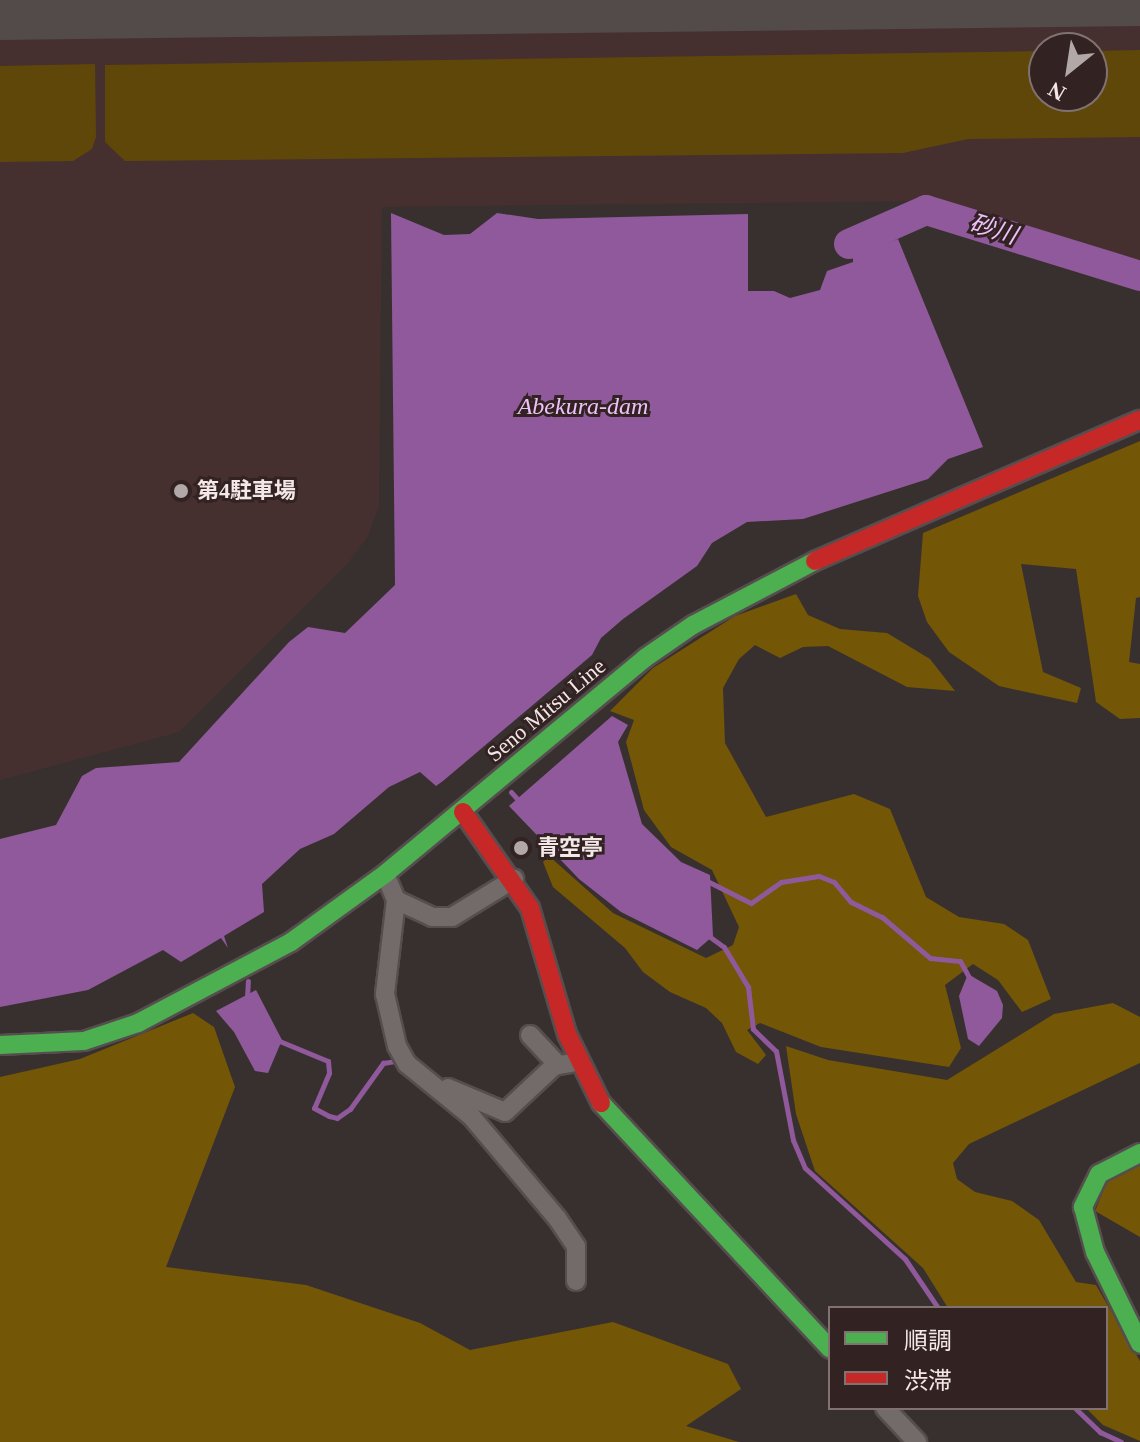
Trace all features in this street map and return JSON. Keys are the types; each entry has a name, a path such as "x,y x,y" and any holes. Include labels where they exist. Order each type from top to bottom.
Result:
{"main road":[{"name":"Seno Mitsu Line","path":"0,1045 84,1041 138,1023 291,942 385,874 463,812 645,658 706,618 808,564 1140,420"},
{"path":"463,812 514,879 530,908 568,1064 609,1114 828,1347"},
{"path":"1140,1153 1099,1174 1083,1207 1095,1252 1140,1344"}],"street":[{"path":"385,874 396,900 385,994 402,1055 471,1116 557,1218 576,1246 576,1281"},
{"path":"396,900 432,917 452,917 514,879"},
{"path":"432,1082 505,1112 568,1064 530,1035"},
{"path":"887,1410 917,1442"}],"shaded area":[{"path":"0,0 1140,0 1140,268 929,201 382,207 379,506 368,536 348,563 179,732 0,780"},
{"path":"1140,50 1140,137 968,139 903,153 125,161 105,142 105,65 1028,51 1028,112 1108,112 1108,51"},
{"path":"95,64 96,137 92,149 73,161 0,162 0,66"},
{"path":"1140,441 1140,597 1136,598 1129,662 1140,664 1140,718 1120,719 1096,702 1076,569 1021,564 1043,672 1081,688 1077,703 999,686 949,652 927,622 918,596 923,533"},
{"path":"796,594 808,615 840,629 887,633 930,659 955,691 907,687 828,646 803,647 780,658 755,645 739,659 723,688 725,743 766,817 854,794 890,809 926,897 959,917 1004,924 1028,940 1051,999 1022,1012 998,980 973,964 945,985 961,1048 949,1067 821,1047 760,1023 747,1030 766,1055 758,1064 736,1052 722,1023 706,1008 670,992 643,972 625,948 553,887 543,862 549,856 613,913 706,958 733,945 739,927 712,870 671,847 644,810 626,742 634,720 610,711 653,668 735,616"},
{"path":"1113,1003 1140,1017 1140,1063 969,1144 953,1163 957,1179 975,1192 1012,1201 1039,1220 1076,1282 1096,1285 1140,1361 1140,1441 1103,1425 1088,1410 1108,1410 1108,1306 947,1306 923,1268 815,1171 796,1114 786,1046 828,1060 947,1080 1054,1014"},
{"path":"193,1013 214,1027 235,1087 166,1267 306,1285 420,1323 470,1350 613,1322 728,1364 741,1389 686,1426 739,1442 0,1442 0,1077 80,1059"},
{"path":"1140,1160 1140,1237 1095,1211 1108,1179"}],"water":[{"name":"Abekura-dam","path":"391,213 444,235 470,234 497,213 538,219 748,214 748,291 774,291 790,298 820,290 827,271 853,262 853,254 898,239 983,447 948,459 928,479 803,519 747,522 712,543 697,566 623,619 601,638 592,655 443,781 436,786 420,772 389,787 334,834 300,849 262,884 264,912 224,936 228,948 221,938 181,962 163,950 88,990 0,1007 0,839 56,825 82,776 96,768 179,762 289,642 308,627 345,633 395,585"},
{"path":"612,716 628,725 618,742 642,824 681,862 710,875 713,936 697,950 621,912 579,879 509,806"},
{"path":"968,974 997,991 1003,1005 1002,1018 979,1046 968,1039 959,996"},
{"path":"256,990 282,1040 268,1073 255,1071 234,1032 216,1011"}],"waterway":[{"name":"砂川","path":"849,244 926,210 1140,276"},
{"path":"511,792 519,801"},
{"path":"707,881 751,903 781,882 819,876 834,882 851,902 882,917 930,958 960,961 970,979"},
{"path":"706,934 724,947 748,987 753,1029 776,1051 793,1140 805,1168 905,1259 937,1306"},
{"path":"247,998 248,981"},
{"path":"277,1040 328,1061 329,1073 314,1108 337,1118 350,1109 383,1063 395,1061"},
{"path":"1077,1410 1100,1432 1121,1442"}],"taxiway":[{"path":"0,17 1140,3"}],"traffic: fast":[{"path":"0,1045 84,1041 138,1023 291,942 385,874 645,658 693,625 815,561"},
{"path":"601,1103 828,1347"},
{"path":"1140,1153 1099,1174 1083,1207 1095,1252 1140,1344"}],"traffic: jam":[{"path":"815,561 1140,420"},
{"path":"463,812 530,908 567,1034 601,1103"}],"place":[{"name":"第4駐車場","path":"181,491"},
{"name":"青空亭","path":"521,848"}]}
